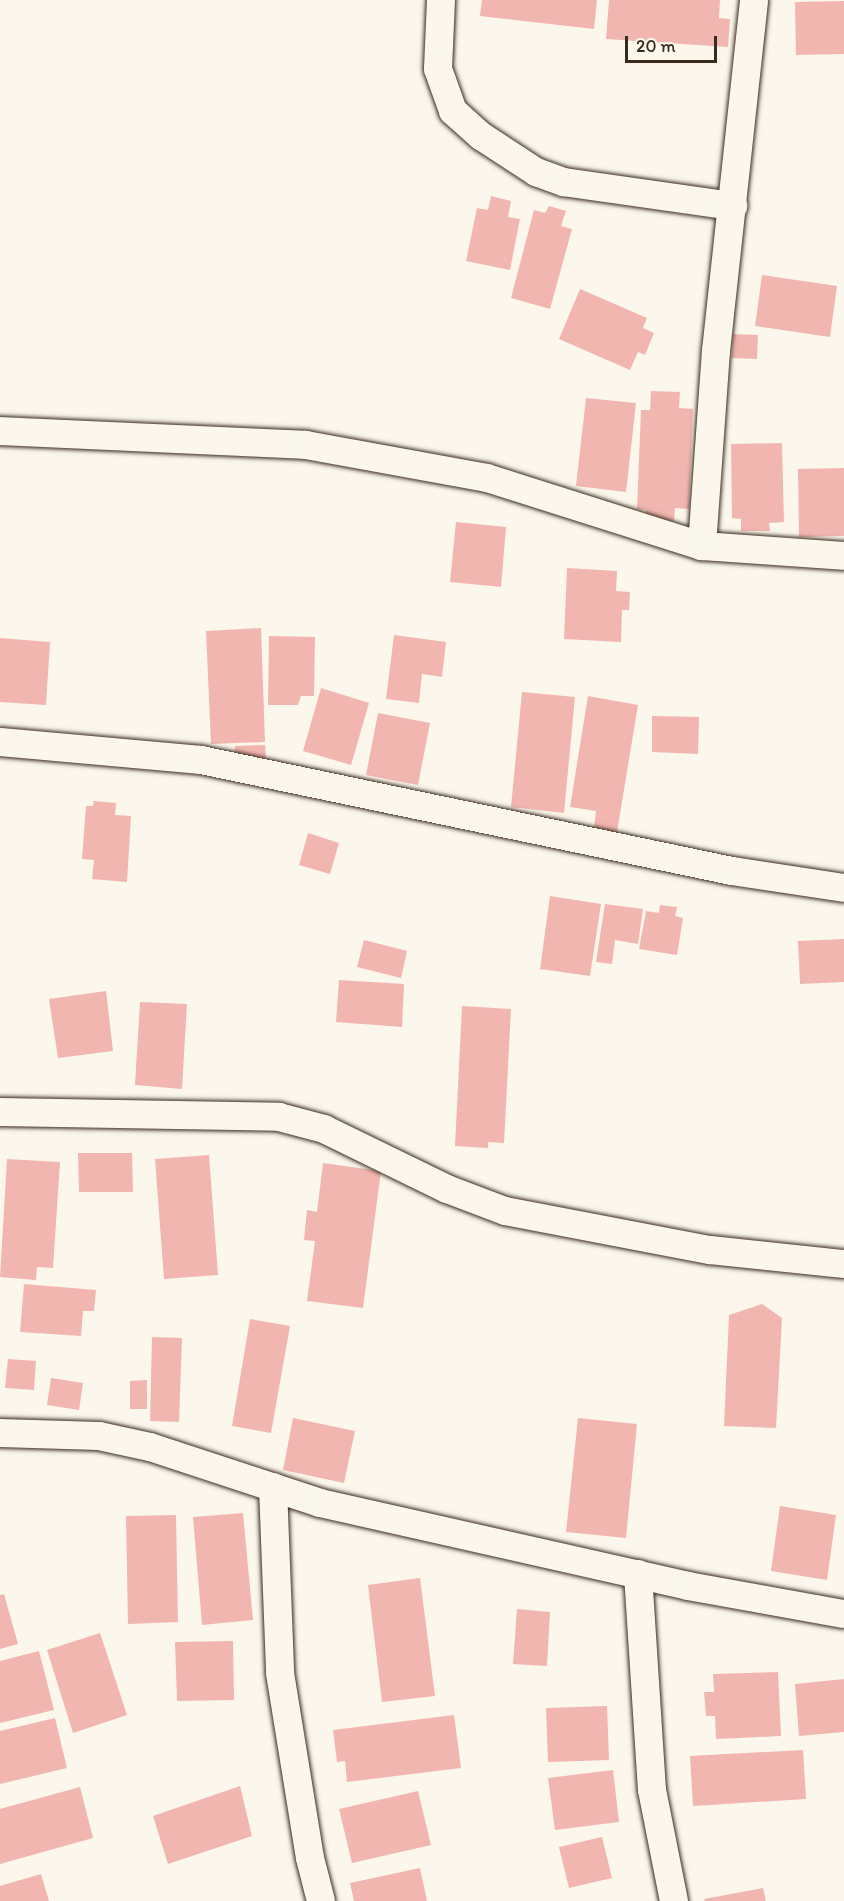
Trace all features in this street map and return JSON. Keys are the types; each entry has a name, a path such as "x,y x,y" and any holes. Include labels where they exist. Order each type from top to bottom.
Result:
{"street":[{"path":"441,0 438,69 453,111 481,136 536,172 564,182 733,206"},
{"path":"702,546 716,351 754,0"},
{"path":"0,431 306,445 487,478 702,546 844,556"},
{"path":"0,742 201,760 732,871 844,888"},
{"path":"0,1112 279,1118 324,1129 447,1189 505,1211 710,1250 844,1264"},
{"path":"0,1433 99,1436 150,1447 320,1503 638,1574 844,1614"},
{"path":"273,1487 280,1673 310,1858 321,1901"},
{"path":"638,1574 652,1790 674,1901"}],"building":[{"path":"482,0 597,0 594,29 480,16"},
{"path":"609,0 720,0 719,18 730,19 728,47 606,39"},
{"path":"844,1 844,54 796,55 795,2"},
{"path":"491,196 511,201 508,217 520,219 510,270 466,261 477,208 488,210"},
{"path":"549,206 566,211 561,226 572,229 550,309 511,298 534,210 545,213"},
{"path":"762,275 837,286 830,337 755,326"},
{"path":"580,289 647,318 643,328 654,333 645,355 638,352 630,370 559,339"},
{"path":"733,334 758,335 757,359 732,358"},
{"path":"651,391 680,392 679,408 693,409 689,509 675,508 674,521 646,520 646,510 637,509 641,410 650,410"},
{"path":"586,398 636,403 626,492 576,486"},
{"path":"782,443 784,522 769,523 770,531 741,531 741,519 732,518 731,444"},
{"path":"844,468 844,536 799,537 798,469"},
{"path":"456,522 506,527 501,587 450,582"},
{"path":"567,568 617,571 616,591 630,592 629,610 622,610 621,642 564,639"},
{"path":"261,628 265,742 211,744 206,631"},
{"path":"394,635 446,642 442,677 422,674 419,703 386,699"},
{"path":"269,636 315,637 314,696 301,696 298,705 268,705"},
{"path":"0,638 50,642 46,705 0,702"},
{"path":"321,688 369,703 351,765 303,751"},
{"path":"522,692 575,697 564,813 511,807"},
{"path":"588,696 638,705 617,832 594,828 596,811 570,807"},
{"path":"378,713 430,723 418,785 366,775"},
{"path":"652,716 699,717 698,754 652,752"},
{"path":"265,745 266,758 235,759 235,746"},
{"path":"94,801 116,803 115,815 131,816 127,882 92,879 94,860 82,859 86,806 93,806"},
{"path":"308,833 339,843 330,874 299,865"},
{"path":"550,896 601,904 590,976 540,969"},
{"path":"605,904 643,909 638,944 615,940 612,964 596,962"},
{"path":"660,905 677,907 675,916 683,918 677,955 639,949 646,911 659,913"},
{"path":"844,939 844,982 800,984 798,941"},
{"path":"364,940 407,951 401,978 357,967"},
{"path":"339,980 404,984 402,1027 336,1022"},
{"path":"106,991 113,1051 58,1058 49,999"},
{"path":"140,1002 187,1004 182,1089 135,1085"},
{"path":"462,1006 511,1009 504,1143 488,1142 488,1148 455,1146"},
{"path":"78,1153 132,1153 133,1192 79,1192"},
{"path":"209,1155 218,1275 164,1279 155,1159"},
{"path":"7,1159 60,1162 53,1268 37,1267 36,1280 0,1277"},
{"path":"323,1163 381,1171 363,1308 307,1301 315,1241 304,1240 307,1210 317,1212"},
{"path":"24,1284 96,1290 94,1311 83,1311 81,1336 20,1332"},
{"path":"762,1304 782,1318 776,1428 724,1426 729,1315"},
{"path":"250,1319 290,1326 271,1433 232,1426"},
{"path":"152,1337 182,1338 179,1422 150,1421"},
{"path":"8,1359 36,1361 34,1390 5,1388"},
{"path":"51,1378 83,1383 79,1410 47,1405"},
{"path":"147,1380 147,1409 130,1409 130,1381"},
{"path":"293,1418 355,1431 344,1483 283,1470"},
{"path":"578,1418 637,1424 626,1538 566,1532"},
{"path":"780,1506 836,1515 827,1580 771,1571"},
{"path":"243,1513 253,1620 202,1625 193,1517"},
{"path":"176,1515 178,1622 128,1624 126,1516"},
{"path":"420,1578 435,1696 382,1702 368,1585"},
{"path":"4,1594 18,1644 0,1649 0,1595"},
{"path":"517,1609 550,1612 547,1666 513,1664"},
{"path":"100,1633 127,1715 73,1733 47,1650"},
{"path":"233,1641 234,1700 177,1701 175,1642"},
{"path":"39,1651 54,1710 0,1723 0,1661"},
{"path":"778,1672 781,1736 716,1739 715,1716 706,1716 704,1692 714,1692 713,1674"},
{"path":"844,1679 844,1732 799,1736 795,1684"},
{"path":"607,1706 609,1760 548,1762 546,1708"},
{"path":"454,1715 461,1768 347,1782 345,1761 337,1762 333,1730"},
{"path":"55,1718 67,1768 0,1784 0,1731"},
{"path":"803,1750 806,1799 693,1806 690,1756"},
{"path":"613,1770 619,1822 555,1830 548,1778"},
{"path":"240,1786 252,1836 168,1864 153,1816"},
{"path":"80,1787 93,1838 0,1864 0,1809"},
{"path":"418,1791 431,1845 352,1863 339,1809"},
{"path":"602,1837 612,1878 569,1888 559,1847"},
{"path":"420,1868 427,1901 354,1901 350,1883"},
{"path":"41,1874 49,1901 0,1901 0,1886"},
{"path":"763,1888 766,1901 705,1901 704,1899"}]}
